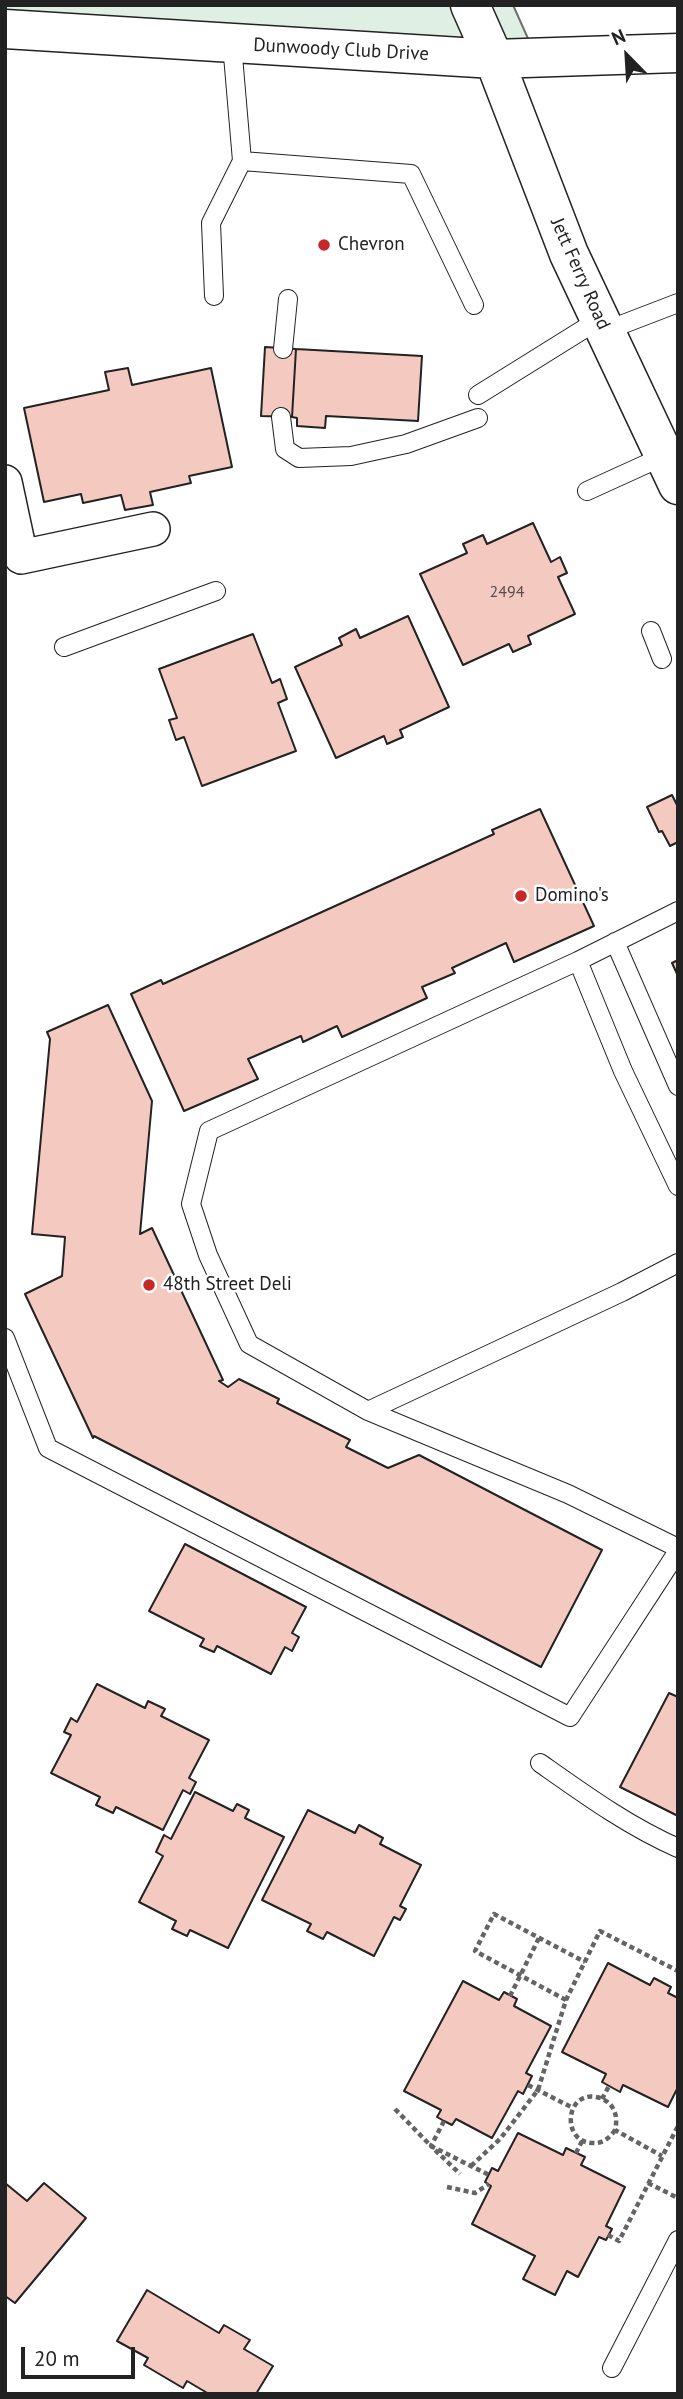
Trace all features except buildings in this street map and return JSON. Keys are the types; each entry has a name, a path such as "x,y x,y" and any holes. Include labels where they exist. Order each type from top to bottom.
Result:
{"street":[{"name":"Jett Ferry Road","path":"470,5 494,59 569,254 671,470"},
{"name":"Dunwoody Club Drive","path":"8,37 232,44 494,59 678,53"},
{"path":"5,482 21,557 153,529"}],"lane":[{"path":"214,296 211,223 242,161 232,44"},
{"path":"242,161 411,174 474,305"},
{"path":"283,349 288,299"},
{"path":"478,396 602,325 678,303"},
{"path":"281,417 285,449 299,458 351,456 406,444 478,418"},
{"path":"587,491 671,470"},
{"path":"64,647 216,591"},
{"path":"651,631 662,659"},
{"path":"5,1338 48,1448 570,1717 678,1550 568,1494 368,1411 249,1344 208,1255 191,1204 209,1131 578,961 678,911"},
{"path":"615,942 678,1086"},
{"path":"578,961 623,1071 676,1177"},
{"path":"368,1411 678,1263"},
{"path":"540,1763 606,1809 678,1848"},
{"path":"612,2368 678,2240"}],"path":[{"path":"566,2000 475,1951 494,1914 585,1962"},
{"path":"471,2166 500,2139 538,2090 566,2000 600,1931 678,1971"},
{"path":"510,1996 539,1938"},
{"path":"528,2085 573,2108"},
{"path":"602,2099 609,2085"},
{"path":"581,2099 602,2099 609,2102 616,2114 615,2130 608,2139 595,2144 582,2141 577,2138 571,2126 570,2115 573,2108 581,2099"},
{"path":"395,2109 460,2174"},
{"path":"430,2146 444,2121"},
{"path":"608,2235 619,2241 678,2126"},
{"path":"615,2130 662,2156"},
{"path":"576,2153 582,2141"},
{"path":"430,2146 489,2175"},
{"path":"648,2183 678,2198"},
{"path":"447,2187 475,2193 489,2184"}],"green space":[{"path":"5,5 513,5 530,43 5,43"}],"place":[{"name":"Chevron","path":"324,245"},
{"name":"Domino's","path":"521,896"},
{"name":"48th Street Deli","path":"149,1285"}]}
